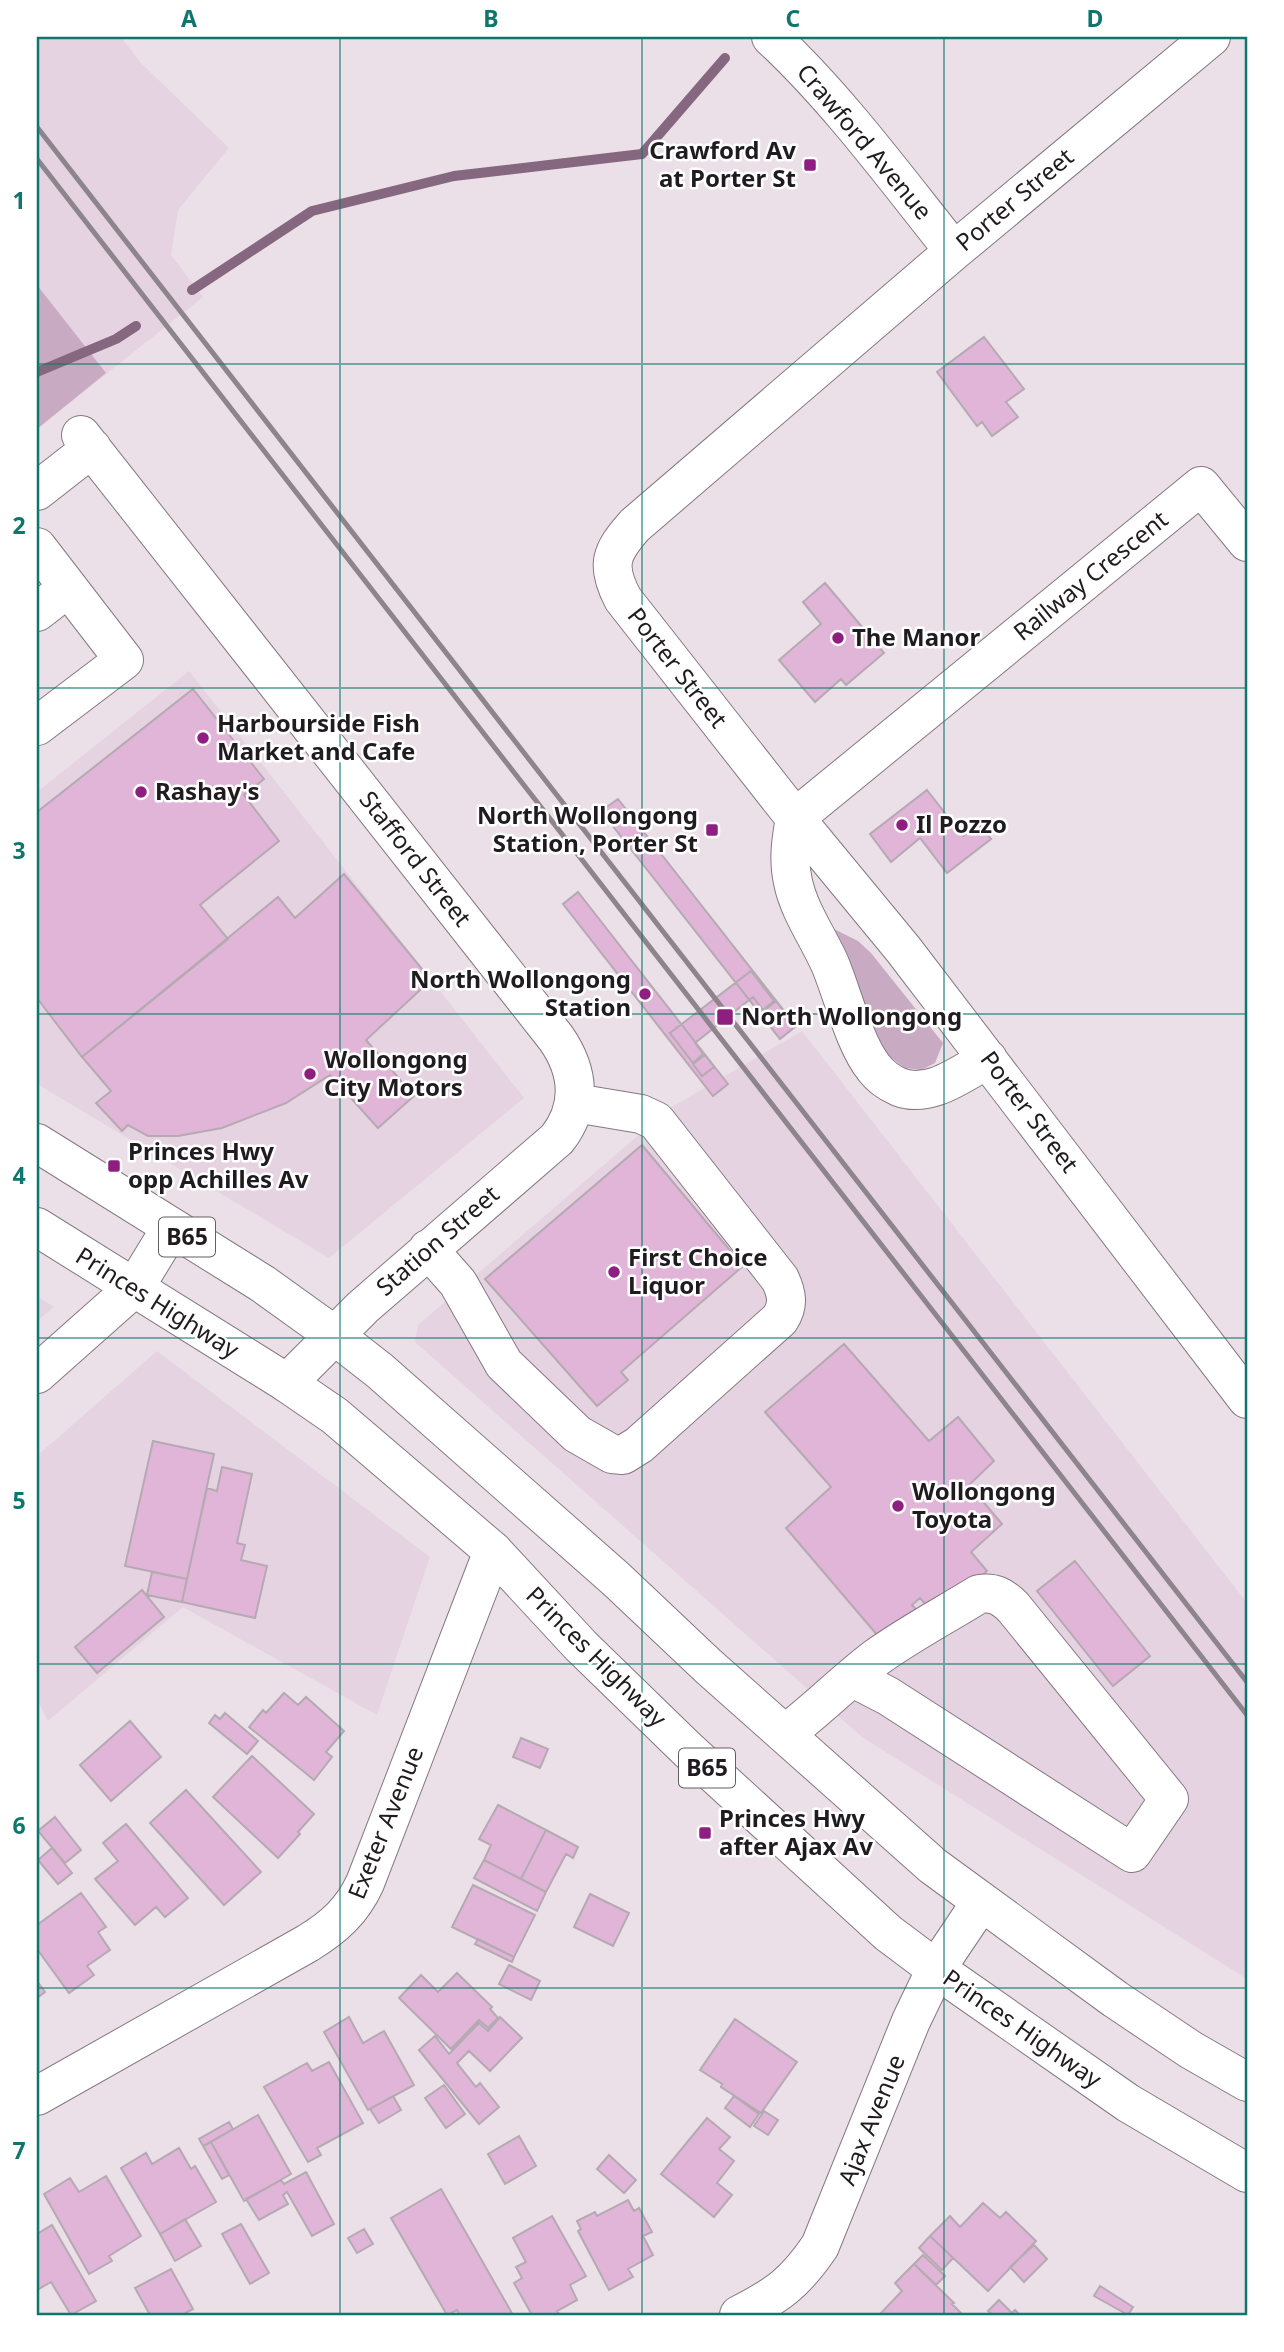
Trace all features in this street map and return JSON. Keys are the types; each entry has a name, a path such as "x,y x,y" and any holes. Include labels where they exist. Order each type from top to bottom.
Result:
{"street":[{"name":"Crawford Avenue","path":"771,37 794,58 827,96 954,251"},
{"name":"Porter Street","path":"1211,37 954,251 635,525 616,548 612,574 623,599 795,818 903,949 1247,1399"},
{"name":"Stafford Street","path":"37,491 86,441 556,1038 573,1069 575,1098"},
{"name":"Railway Crescent","path":"795,818 1201,486 1247,542"},
{"path":"37,547 124,660 37,726"},
{"path":"37,612 68,588"},
{"path":"795,818 789,864 793,884 803,912 829,963 874,1068 900,1087 929,1089 988,1059"},
{"path":"428,1250 458,1283 504,1364 578,1434 612,1454 623,1455 639,1445 780,1319 787,1298 780,1279 656,1121 641,1114 575,1098"},
{"name":"Station Street","path":"287,1383 334,1335 428,1250 557,1139 569,1122 575,1098"},
{"name":"B65","path":"37,1143 263,1284 334,1335 380,1371 616,1579 933,1866 1115,1999 1191,2050 1247,2082"},
{"name":"Princes Highway","path":"37,1227 287,1383 335,1416 493,1551 581,1646 688,1750 888,1933 1128,2103 1247,2173"},
{"path":"37,1374 135,1287 171,1228"},
{"name":"Exeter Avenue","path":"37,2096 308,1943 336,1925 348,1913 365,1883 493,1551"},
{"path":"785,1734 877,1657 979,1594 991,1593 999,1595 1013,1607 1169,1799 1132,1853 888,1696 853,1678"},
{"name":"Ajax Avenue","path":"739,2315 776,2296 803,2271 820,2246 911,2021 936,1969 981,1902"}],"shaded area":[{"path":"37,37 121,37 140,62 229,148 178,210 171,255 203,297 37,429"},
{"path":"37,285 106,373 37,429"},
{"path":"189,671 524,1098 329,1258 37,1084 37,792"},
{"path":"834,929 858,941 871,953 943,1043 935,1063 921,1070 905,1068 882,1051"},
{"path":"802,1031 1247,1603 1247,1979 862,1737 415,1342 418,1325 670,1108"},
{"path":"37,1296 54,1307 37,1321"},
{"path":"157,1351 430,1557 377,1715 183,1607 48,1721 37,1699 37,1456"}],"building":[{"path":"984,337 1024,389 1006,402 1018,417 992,436 982,422 977,426 937,372"},
{"name":"The Manor","path":"825,583 884,653 846,685 841,679 815,702 779,660 821,624 803,602"},
{"path":"193,689 264,779 244,795 279,841 200,905 228,939 82,1057 37,998 37,812"},
{"path":"927,790 963,836 979,824 991,839 947,873 920,838 891,862 870,834"},
{"path":"618,799 796,1026 780,1039 601,811"},
{"path":"344,874 431,980 366,1040 414,1096 378,1128 330,1075 286,1103 222,1128 178,1136 148,1136 128,1125 122,1131 96,1103 111,1091 82,1057 278,897 295,918"},
{"name":"North Wollongong Station","path":"578,892 728,1084 713,1096 563,904"},
{"path":"751,971 774,1001 763,1010 753,997 695,1043 703,1054 693,1063 670,1033"},
{"path":"776,1001 784,1012 773,1021 765,1010"},
{"path":"705,1055 714,1067 702,1076 693,1064"},
{"name":"First Choice Liquor","path":"642,1145 743,1266 621,1372 628,1380 597,1406 485,1279"},
{"name":"Wollongong Toyota","path":"844,1344 929,1441 958,1417 994,1461 969,1485 1002,1524 971,1552 987,1571 936,1616 920,1598 912,1605 920,1614 884,1643 786,1528 831,1487 765,1412"},
{"path":"153,1441 214,1454 187,1579 125,1566"},
{"path":"222,1467 252,1474 237,1543 245,1545 241,1560 267,1566 255,1618 182,1602 207,1488 217,1491"},
{"path":"1075,1561 1150,1656 1113,1686 1037,1591"},
{"path":"152,1572 187,1579 182,1602 147,1595"},
{"path":"142,1590 164,1617 97,1673 75,1647"},
{"path":"284,1693 298,1705 306,1697 344,1731 326,1752 332,1757 314,1780 249,1727 263,1710 266,1713"},
{"path":"225,1713 258,1741 247,1754 209,1723 215,1715 220,1719"},
{"path":"130,1721 161,1757 111,1801 80,1765"},
{"path":"521,1738 548,1749 540,1768 513,1757"},
{"path":"252,1756 314,1814 278,1858 213,1797"},
{"path":"186,1790 261,1872 224,1905 150,1823"},
{"path":"498,1805 546,1830 521,1879 484,1860 491,1845 479,1839"},
{"path":"55,1817 81,1850 65,1863 38,1831"},
{"path":"126,1824 188,1898 165,1917 156,1907 135,1925 95,1879 118,1861 103,1843"},
{"path":"546,1830 578,1847 573,1858 566,1854 546,1892 521,1879"},
{"path":"52,1848 72,1873 58,1884 38,1860"},
{"path":"484,1860 546,1892 537,1911 474,1878"},
{"path":"473,1885 535,1915 514,1957 452,1927"},
{"path":"81,1893 106,1927 98,1932 110,1950 87,1966 94,1975 69,1993 37,1949 37,1925"},
{"path":"590,1894 629,1913 613,1946 574,1927"},
{"path":"478,1939 514,1957 512,1962 475,1944"},
{"path":"509,1965 540,1981 531,2000 499,1984"},
{"path":"457,1973 492,2007 490,2009 498,2018 488,2028 479,2020 451,2049 399,1998 421,1975 438,1992"},
{"path":"37,1981 45,1992 37,1998"},
{"path":"349,2017 363,2043 384,2031 414,2085 368,2110 324,2032"},
{"path":"500,2017 522,2038 490,2071 469,2051 457,2063 476,2087 480,2083 499,2107 479,2124 419,2050 435,2036 449,2054 479,2023 488,2031"},
{"path":"735,2019 797,2062 761,2113 700,2070"},
{"path":"329,2062 363,2123 317,2148 321,2155 308,2162 264,2087 307,2063 312,2071"},
{"path":"444,2085 465,2114 446,2128 425,2098"},
{"path":"393,2096 401,2110 379,2123 370,2109"},
{"path":"734,2096 759,2114 750,2127 725,2108"},
{"path":"764,2111 778,2120 768,2135 754,2126"},
{"path":"258,2115 291,2174 244,2201 211,2142"},
{"path":"707,2118 730,2137 719,2149 734,2161 717,2183 732,2195 714,2217 661,2174"},
{"path":"229,2122 233,2129 203,2146 199,2139"},
{"path":"519,2136 536,2166 505,2184 488,2154"},
{"path":"211,2142 229,2175 222,2179 203,2146"},
{"path":"179,2148 191,2169 195,2166 216,2202 160,2234 121,2168 146,2153 152,2164"},
{"path":"609,2155 636,2180 624,2193 597,2169"},
{"path":"306,2172 334,2224 312,2236 287,2192 283,2195 288,2204 259,2220 246,2199 281,2180 284,2184"},
{"path":"106,2176 141,2236 109,2256 112,2261 89,2274 44,2194 70,2178 79,2192"},
{"path":"441,2189 513,2315 460,2315 457,2310 447,2315 391,2218"},
{"path":"628,2200 634,2211 639,2208 652,2232 643,2236 653,2255 628,2269 633,2277 609,2290 578,2231 581,2229 577,2221 595,2212 597,2216"},
{"path":"983,2203 1000,2218 1006,2212 1036,2241 988,2291 930,2236 950,2216 960,2227"},
{"path":"552,2216 586,2276 570,2285 577,2300 557,2311 560,2315 532,2315 514,2283 522,2278 516,2267 526,2262 513,2238"},
{"path":"185,2219 201,2246 175,2261 160,2234"},
{"path":"241,2224 269,2273 250,2284 222,2234"},
{"path":"52,2225 96,2301 71,2315 51,2282 37,2290 37,2234"},
{"path":"364,2229 373,2244 357,2253 348,2238"},
{"path":"930,2236 953,2258 942,2270 919,2248"},
{"path":"1034,2245 1047,2259 1024,2282 1010,2267"},
{"path":"923,2255 945,2276 936,2285 914,2264"},
{"path":"914,2264 963,2315 881,2313 902,2291 895,2283"},
{"path":"171,2269 193,2309 182,2315 150,2315 135,2288"},
{"path":"1100,2286 1133,2307 1128,2315 1094,2296"},
{"path":"999,2300 1012,2313 1015,2310 1020,2315 993,2315 988,2311"}],"waterway":[{"path":"192,290 312,211 454,176 642,154 725,58"},
{"path":"37,372 116,339 136,326"}],"railway":[{"path":"37,127 1247,1682"},
{"path":"37,159 1247,1715"}],"place":[{"name":"Crawford Av at Porter St","path":"810,165"},
{"name":"The Manor","path":"838,638"},
{"name":"Harbourside Fish Market and Cafe","path":"203,738"},
{"name":"Rashay's","path":"141,792"},
{"name":"Il Pozzo","path":"902,825"},
{"name":"North Wollongong Station, Porter St","path":"712,830"},
{"name":"North Wollongong Station","path":"645,994"},
{"name":"North Wollongong","path":"725,1017"},
{"name":"Wollongong City Motors","path":"310,1074"},
{"name":"Princes Hwy opp Achilles Av","path":"114,1166"},
{"name":"First Choice Liquor","path":"614,1272"},
{"name":"Wollongong Toyota","path":"898,1506"},
{"name":"Princes Hwy after Ajax Av","path":"705,1833"}]}
